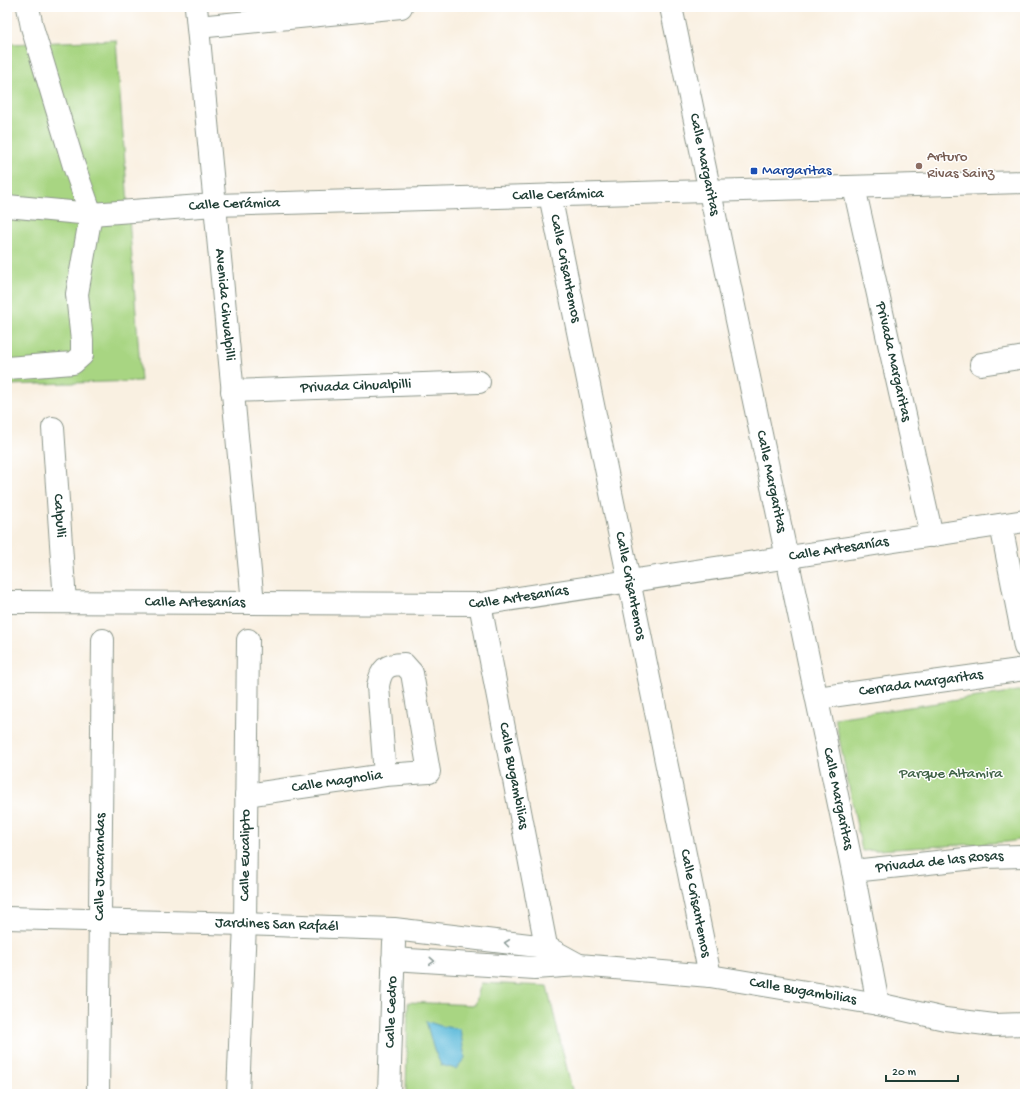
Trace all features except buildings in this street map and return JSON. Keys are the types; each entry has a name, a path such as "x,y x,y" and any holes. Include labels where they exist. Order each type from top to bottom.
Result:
{"street":[{"path":"197,17 401,7"},
{"name":"Calle Margaritas","path":"671,7 853,871 878,1004"},
{"path":"7,368 74,363 82,355 77,294 91,214 74,166 30,17"},
{"name":"Avenida Cihualpilli","path":"197,17 253,603"},
{"name":"Calle Cerámica","path":"7,206 91,214 215,205 1025,182"},
{"name":"Privada Margaritas","path":"854,187 932,536"},
{"name":"Calle Crisantemos","path":"550,195 710,976"},
{"path":"981,364 1025,357"},
{"name":"Privada Cihualpilli","path":"232,391 479,382"},
{"name":"Calpulli","path":"53,428 65,602"},
{"name":"Calle Artesanías","path":"7,602 480,604 1025,521"},
{"path":"1001,525 1025,647"},
{"name":"Calle Bugambilias","path":"480,604 550,968 579,965 710,976 878,1004 946,1019 994,1025 1025,1024"},
{"name":"Calle Jacarandas","path":"98,1094 103,640"},
{"name":"Calle Eucalipto","path":"238,1094 245,924 248,640"},
{"name":"Calle Magnolia","path":"246,795 385,775 429,772 412,673 404,664 396,664 385,668 380,675 378,686 385,775"},
{"name":"Cerrada Margaritas","path":"817,698 1025,669"},
{"name":"Privada de las Rosas","path":"853,871 984,857 1025,856"},
{"name":"Jardines San Rafaél","path":"7,918 394,929 546,947"},
{"name":"Calle Cedro","path":"389,1094 394,929"},
{"name":"Calle Bugambilias","path":"546,947 579,965"},
{"path":"393,959 550,968"}],"green space":[{"path":"116,40 141,381 7,385 7,44"},
{"name":"Parque Altamira","path":"1025,690 1025,839 1007,842 862,851 835,718"},
{"path":"481,983 547,986 573,1094 406,1094 408,1002 475,1005"}],"water":[{"path":"426,1021 441,1026 460,1029 465,1058 456,1069 441,1065 433,1047"}],"place":[{"name":"Arturo Rivas Sainz","path":"919,166"},
{"name":"Margaritas","path":"754,171"}]}
